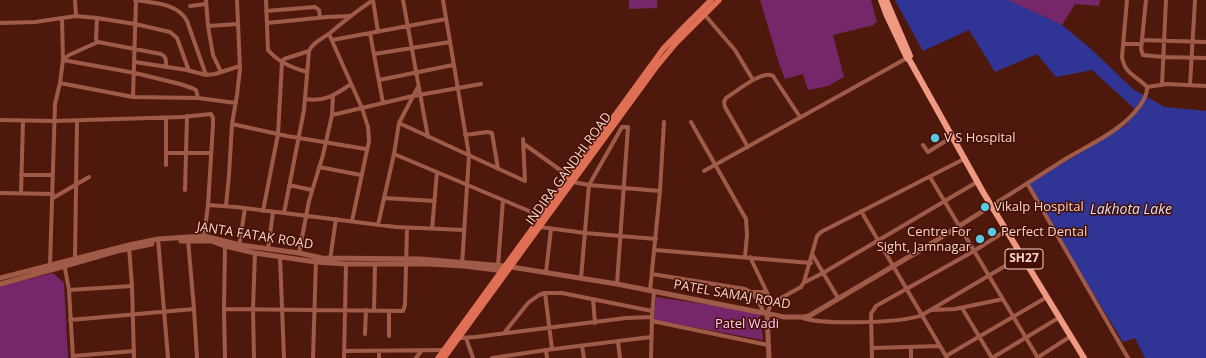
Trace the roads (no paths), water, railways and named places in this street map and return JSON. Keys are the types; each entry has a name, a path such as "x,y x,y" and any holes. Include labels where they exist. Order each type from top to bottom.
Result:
{"main road":[{"name":"INDIRA GANDHI ROAD","path":"505,268 540,227 571,179 664,50 711,0"},
{"name":"INDIRA GANDHI ROAD","path":"438,358 456,337 541,216 672,48 719,0"},
{"name":"SH27","path":"881,0 909,59 964,159 1072,336 1083,358"},
{"name":"SH27","path":"886,0 911,56 909,59"},
{"name":"INDIRA GANDHI ROAD","path":"444,358 456,337"}],"street":[{"path":"76,0 76,16"},
{"path":"134,97 136,0 175,8 182,14 187,21 206,75"},
{"path":"226,206 232,124 240,66 237,0"},
{"path":"266,0 268,50 282,62 295,69 307,72"},
{"path":"284,213 305,99 309,51 313,44 373,0 378,32"},
{"path":"403,0 428,137"},
{"path":"443,0 468,155 462,264"},
{"path":"702,0 706,5"},
{"path":"1127,0 1122,57 1124,67 1147,89"},
{"path":"1146,0 1142,42 1142,52 1144,55 1206,58"},
{"path":"1162,85 1166,0"},
{"path":"1190,85 1194,0"},
{"path":"190,6 206,2 208,26 213,54 221,72"},
{"path":"266,11 315,7 319,10 320,17"},
{"path":"704,14 735,50 753,80"},
{"path":"0,23 35,22 76,16 135,24 173,34 177,38 189,71"},
{"path":"267,23 320,17 350,16"},
{"path":"50,265 55,104 63,60 62,18"},
{"path":"97,18 96,39 98,42"},
{"path":"332,40 446,19"},
{"path":"208,26 238,24"},
{"path":"370,33 383,103"},
{"path":"328,34 362,108 369,134 352,221"},
{"path":"1123,44 1164,41 1206,42"},
{"path":"63,60 69,55 98,42 164,56 166,59 166,67"},
{"path":"374,54 450,42"},
{"path":"263,211 278,134 282,62 284,59 309,51"},
{"path":"704,171 800,117 909,59"},
{"path":"63,60 134,73 192,88 196,90 198,98"},
{"path":"135,62 206,75 240,66"},
{"path":"378,80 453,65"},
{"path":"748,147 725,107 724,102 726,98 753,80 766,74 773,76 800,117"},
{"path":"60,83 134,97 198,98 236,103"},
{"path":"305,99 317,100 333,96 351,84"},
{"path":"332,115 413,96 481,84"},
{"path":"1147,89 1162,85 1206,86"},
{"path":"378,225 394,154 399,123 418,87"},
{"path":"992,206 1122,124 1142,103 1147,89"},
{"path":"299,254 312,190 332,115 333,96"},
{"path":"0,120 77,121 212,115 208,205 204,236"},
{"path":"185,190 187,116"},
{"path":"166,118 166,165"},
{"path":"20,193 23,121"},
{"path":"76,258 77,121"},
{"path":"651,358 652,274 660,191 664,122"},
{"path":"691,122 746,220 747,235 745,257"},
{"path":"399,123 525,182 524,142 571,179 589,185 660,191"},
{"path":"232,124 366,150"},
{"path":"581,278 589,185 622,127 628,126 617,284"},
{"path":"465,135 487,132 492,133 498,169"},
{"path":"924,145 928,152 952,137"},
{"path":"166,153 210,153"},
{"path":"394,154 541,216"},
{"path":"765,313 772,303 801,286 804,282 811,262 812,253 821,232 964,159"},
{"path":"319,168 361,176"},
{"path":"432,229 437,172"},
{"path":"21,175 53,175"},
{"path":"0,192 53,196 89,177"},
{"path":"930,177 1037,358 1072,336"},
{"path":"804,282 824,273 977,182"},
{"path":"1027,183 1128,358"},
{"path":"289,185 312,190"},
{"path":"384,198 435,201"},
{"path":"503,200 505,268"},
{"path":"208,205 245,208 407,228 464,230"},
{"name":"PATEL SAMAJ ROAD","path":"462,264 546,272 617,284 784,317 803,317 813,314 992,206"},
{"path":"239,248 245,208"},
{"path":"861,211 946,357 1048,297"},
{"path":"268,249 273,212"},
{"path":"336,219 330,261 346,264 375,264 406,261"},
{"path":"540,227 585,233 656,239"},
{"path":"224,309 403,311 405,308 407,228"},
{"path":"546,272 551,229"},
{"path":"872,358 872,310 876,306 974,251 1007,230"},
{"name":"JANTA FATAK ROAD","path":"0,278 50,265 64,264 76,258 129,246 204,236 239,248 268,249 330,261 406,261 462,264"},
{"path":"188,240 197,358"},
{"path":"168,358 159,241 188,240 211,241 255,253 316,259 313,358"},
{"path":"0,284 129,246 132,286 134,358"},
{"path":"225,246 225,358"},
{"path":"655,250 811,262"},
{"path":"254,358 253,310 255,253"},
{"path":"812,253 838,298"},
{"path":"280,256 284,358"},
{"path":"803,317 816,321 833,322 908,319 922,315 1022,256"},
{"path":"750,257 772,303"},
{"path":"64,264 69,290 73,357 134,351"},
{"path":"344,358 346,264"},
{"path":"374,310 375,264"},
{"path":"652,274 745,289 751,292 758,300 765,313 768,358"},
{"path":"69,290 132,286"},
{"path":"504,333 528,303 538,295 545,293 554,292 652,311"},
{"path":"751,292 767,292"},
{"path":"545,293 552,349"},
{"path":"593,299 594,323"},
{"path":"930,310 962,308 1003,299"},
{"path":"962,308 992,358 1060,317"},
{"path":"70,320 194,310"},
{"path":"365,334 366,310"},
{"path":"389,311 390,336"},
{"path":"456,337 466,338 626,318 652,319 768,345"},
{"path":"492,358 651,337"},
{"path":"466,338 473,358"},
{"path":"618,342 620,358"},
{"path":"582,346 584,358"},
{"path":"872,348 940,346"},
{"path":"911,347 911,358"},
{"path":"416,358 422,350"},
{"path":"344,351 445,350"},
{"path":"546,350 547,358"},
{"path":"379,351 379,358"}],"water":[{"name":"Lakhota Lake","path":"895,0 1008,0 1062,25 1091,49 1134,90 1165,107 1206,111 1206,358 1145,358 1135,338 1123,342 1027,185 1126,125 1136,110 1092,70 1056,77 1037,54 995,72 969,30 923,51"}],"place":[{"name":"V S Hospital","path":"935,138"},
{"name":"Vikalp Hospital","path":"985,207"},
{"name":"Perfect Dental","path":"992,232"},
{"name":"Centre For Sight, Jamnagar","path":"980,239"}],"park label":[{"name":"Patel Wadi","path":"747,324"}]}
